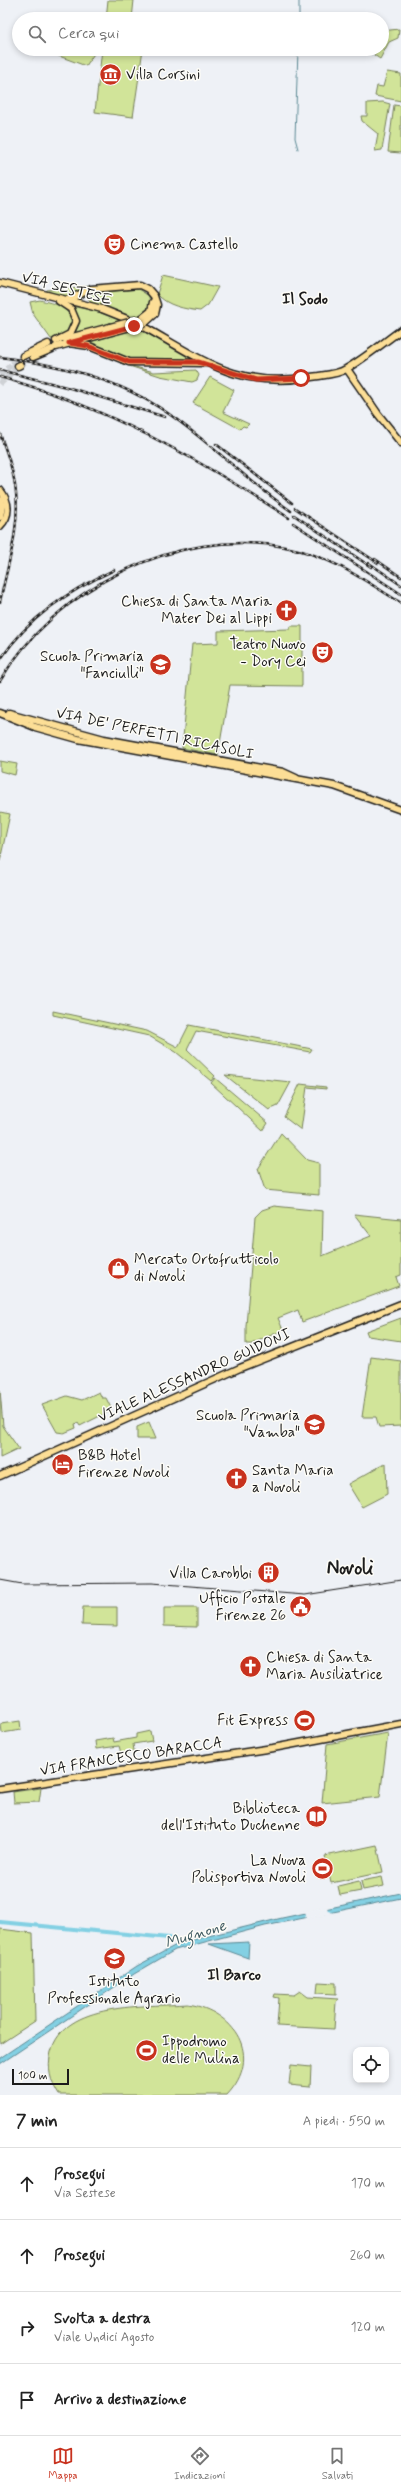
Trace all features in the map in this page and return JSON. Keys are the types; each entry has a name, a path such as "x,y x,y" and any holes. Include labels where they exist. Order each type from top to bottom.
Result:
{"main road":[{"name":"VIA SESTESE","path":"0,283 97,308 127,318"},
{"path":"64,300 76,297 91,289 137,285 150,290 152,308 143,323"},
{"path":"97,308 88,303 86,298 88,292 98,288"},
{"path":"33,357 71,332 75,326 75,316 67,305 46,296"},
{"path":"23,356 53,344 143,323 210,364 230,373 262,380 292,380 347,369 401,330"},
{"path":"69,343 111,330"},
{"path":"53,344 69,343 88,346 129,362 198,362 210,364"},
{"path":"347,369 401,443"},
{"path":"0,490 5,497 8,508 7,516 0,526"},
{"path":"0,500 2,506 0,517"},
{"name":"VIA DE' PERFETTI RICASOLI","path":"0,710 88,735 283,772 305,781"},
{"name":"VIA DE' PERFETTI RICASOLI","path":"0,713 35,727 82,740 334,786 401,810"},
{"name":"VIALE ALESSANDRO GUIDONI","path":"0,1472 274,1349 401,1300"},
{"name":"VIALE ALESSANDRO GUIDONI","path":"0,1476 247,1365 401,1304"},
{"name":"VIA FRANCESCO BARACCA","path":"0,1789 266,1747 275,1748 291,1743 401,1724"}],"green space":[{"path":"108,0 134,0 133,12 107,12"},
{"path":"399,29 398,38 389,42 389,30"},
{"path":"59,56 92,56 86,66"},
{"path":"101,56 142,56 133,117 95,112"},
{"path":"387,72 401,74 401,101 375,96 377,86 383,87"},
{"path":"383,102 390,104 382,150 375,151 378,134 362,121 361,116 367,116 367,103"},
{"path":"394,105 401,106 401,153 388,152"},
{"path":"163,275 218,287 208,305 200,311 182,308 171,304 157,294"},
{"path":"91,286 67,297 46,291 47,290"},
{"path":"138,289 149,296 150,306 139,316 123,315 91,303 88,298 91,293"},
{"path":"40,300 60,306 67,312 73,321 66,334 51,339 33,314 30,302"},
{"path":"71,306 96,311 122,320 73,334 78,327 78,316"},
{"path":"139,329 194,359 154,362 130,360 86,343"},
{"path":"120,363 154,372 196,370 199,375 197,380 192,382 160,376"},
{"path":"210,377 234,390 223,412 249,424 246,427 243,426 240,429 193,403"},
{"path":"291,626 302,626 302,686 230,685 218,755 182,748 192,644 218,643 218,631 290,629"},
{"path":"0,761 17,764 15,775 0,771"},
{"path":"0,812 10,814 0,861"},
{"path":"53,1011 147,1031 178,1047 189,1025 312,1049 310,1052 196,1031 187,1049 215,1076 211,1081 176,1052 149,1036 53,1015"},
{"path":"225,1075 291,1082 278,1106 269,1110"},
{"path":"215,1078 268,1123 263,1131 211,1083"},
{"path":"300,1084 326,1087 326,1089 307,1087 301,1130 284,1117"},
{"path":"281,1133 307,1160 319,1163 319,1195 265,1190 258,1169"},
{"path":"274,1206 323,1211 322,1256 371,1236 354,1214 401,1219 401,1275 396,1277 399,1286 302,1322 298,1310 278,1318 283,1330 251,1344 246,1344 246,1326 255,1217 262,1210"},
{"path":"401,1318 401,1341 368,1336 366,1331"},
{"path":"371,1357 401,1361 401,1426 379,1427 376,1417 362,1417"},
{"path":"0,1390 3,1426 19,1449 0,1458"},
{"path":"99,1392 102,1398 106,1398 111,1408 110,1411 80,1426 78,1423 75,1424 76,1428 64,1433 57,1432 42,1405 67,1396 82,1400"},
{"path":"149,1422 156,1439 137,1439 137,1427"},
{"path":"386,1463 387,1494 362,1507 348,1484"},
{"path":"83,1607 117,1607 117,1626 82,1625"},
{"path":"164,1608 197,1608 197,1627 164,1626"},
{"path":"20,1721 21,1730 2,1733 1,1724"},
{"path":"150,1731 152,1741 133,1744 134,1751 121,1753 119,1746 96,1749 95,1741 113,1738 114,1742 136,1738 136,1734"},
{"path":"388,1733 380,1797 322,1803 327,1744"},
{"path":"41,1788 39,1802 14,1803 13,1792"},
{"path":"377,1845 383,1872 331,1883 325,1856"},
{"path":"382,1877 384,1886 363,1890 361,1881"},
{"path":"359,1881 361,1891 340,1895 338,1886"},
{"path":"0,1929 33,1933 35,2021 0,2044"},
{"path":"318,1982 336,1983 336,1994 317,1993"},
{"path":"300,1991 308,1997 338,1999 336,2002 334,2029 277,2026 279,1998 274,1997 275,1994 294,1995"},
{"name":"Ippodromo delle Mulina","path":"188,2004 204,2008 219,2016 230,2026 239,2038 243,2051 243,2065 238,2080 227,2095 59,2095 53,2085 49,2069 51,2052 59,2035 72,2023 89,2015 109,2010 130,2007"},
{"path":"291,2065 311,2067 310,2087 289,2085"}],"water":[{"path":"401,1893 401,1898 265,1926 175,1950 134,1974 0,2064 0,2058 137,1966 180,1943 282,1918"},
{"path":"249,1942 248,1958 209,1944"}],"pier":[{"path":"327,1907 328,1911 336,1914 328,1914 306,1919 304,1911"}],"waterway":[{"path":"299,0 299,12"},
{"path":"298,56 295,138 298,149"},
{"name":"Mugnone","path":"0,1922 169,1938"}],"tunnel":[{"path":"12,364 23,356"},
{"path":"20,365 33,357"},
{"path":"0,375 12,364"},
{"path":"0,384 18,366"}],"tram line":[{"path":"0,1580 22,1584 152,1583 305,1595 401,1580"}],"railway":[{"path":"0,357 66,369 109,382 130,391 150,402 184,425 259,487 291,511"},
{"path":"0,370 70,388 165,417"},
{"path":"0,377 77,403 150,436 221,475 289,518"},
{"path":"0,434 8,455 14,478 17,507 15,534 0,602"},
{"path":"216,444 292,503"},
{"path":"295,508 378,563"},
{"path":"294,515 371,567"},
{"path":"293,523 401,594"},
{"path":"0,681 24,648 53,618 86,592 123,571 162,556 203,546 244,543 285,547 301,551 346,569 401,603"},
{"path":"375,559 401,577"},
{"path":"369,563 401,585"},
{"path":"0,660 11,645 37,618 65,596 114,570"}],"place":[{"name":"Villa Corsini","path":"111,74"},
{"name":"Cinema Castello","path":"114,244"},
{"name":"Chiesa di Santa Maria Mater Dei al Lippi","path":"287,610"},
{"name":"Teatro Nuovo - Dory Cei","path":"322,653"},
{"name":"Scuola Primaria \"Fanciulli\"","path":"160,665"},
{"name":"Mercato Ortofrutticolo di Novoli","path":"118,1268"},
{"name":"Scuola Primaria \"Vamba\"","path":"315,1424"},
{"name":"B&B Hotel Firenze Novoli","path":"62,1464"},
{"name":"Santa Maria a Novoli","path":"236,1479"},
{"name":"Villa Carobbi","path":"268,1573"},
{"name":"Ufficio Postale Firenze 26","path":"301,1607"},
{"name":"Chiesa di Santa Maria Ausiliatrice","path":"251,1666"},
{"name":"Fit Express","path":"304,1720"},
{"name":"Biblioteca dell'Istituto Duchenne","path":"316,1817"},
{"name":"La Nuova Polisportiva Novoli","path":"322,1869"},
{"name":"Istituto Professionale Agrario","path":"114,1958"},
{"name":"Ippodromo delle Mulina","path":"147,2050"}],"district":[{"name":"Il Sodo","path":"305,298"},
{"name":"Novoli","path":"350,1567"},
{"name":"Il Barco","path":"234,1974"}],"route":[{"path":"134,326 69,343 79,343 94,348 116,359 141,364 203,362 230,373 256,380 292,380 301,378"}]}
